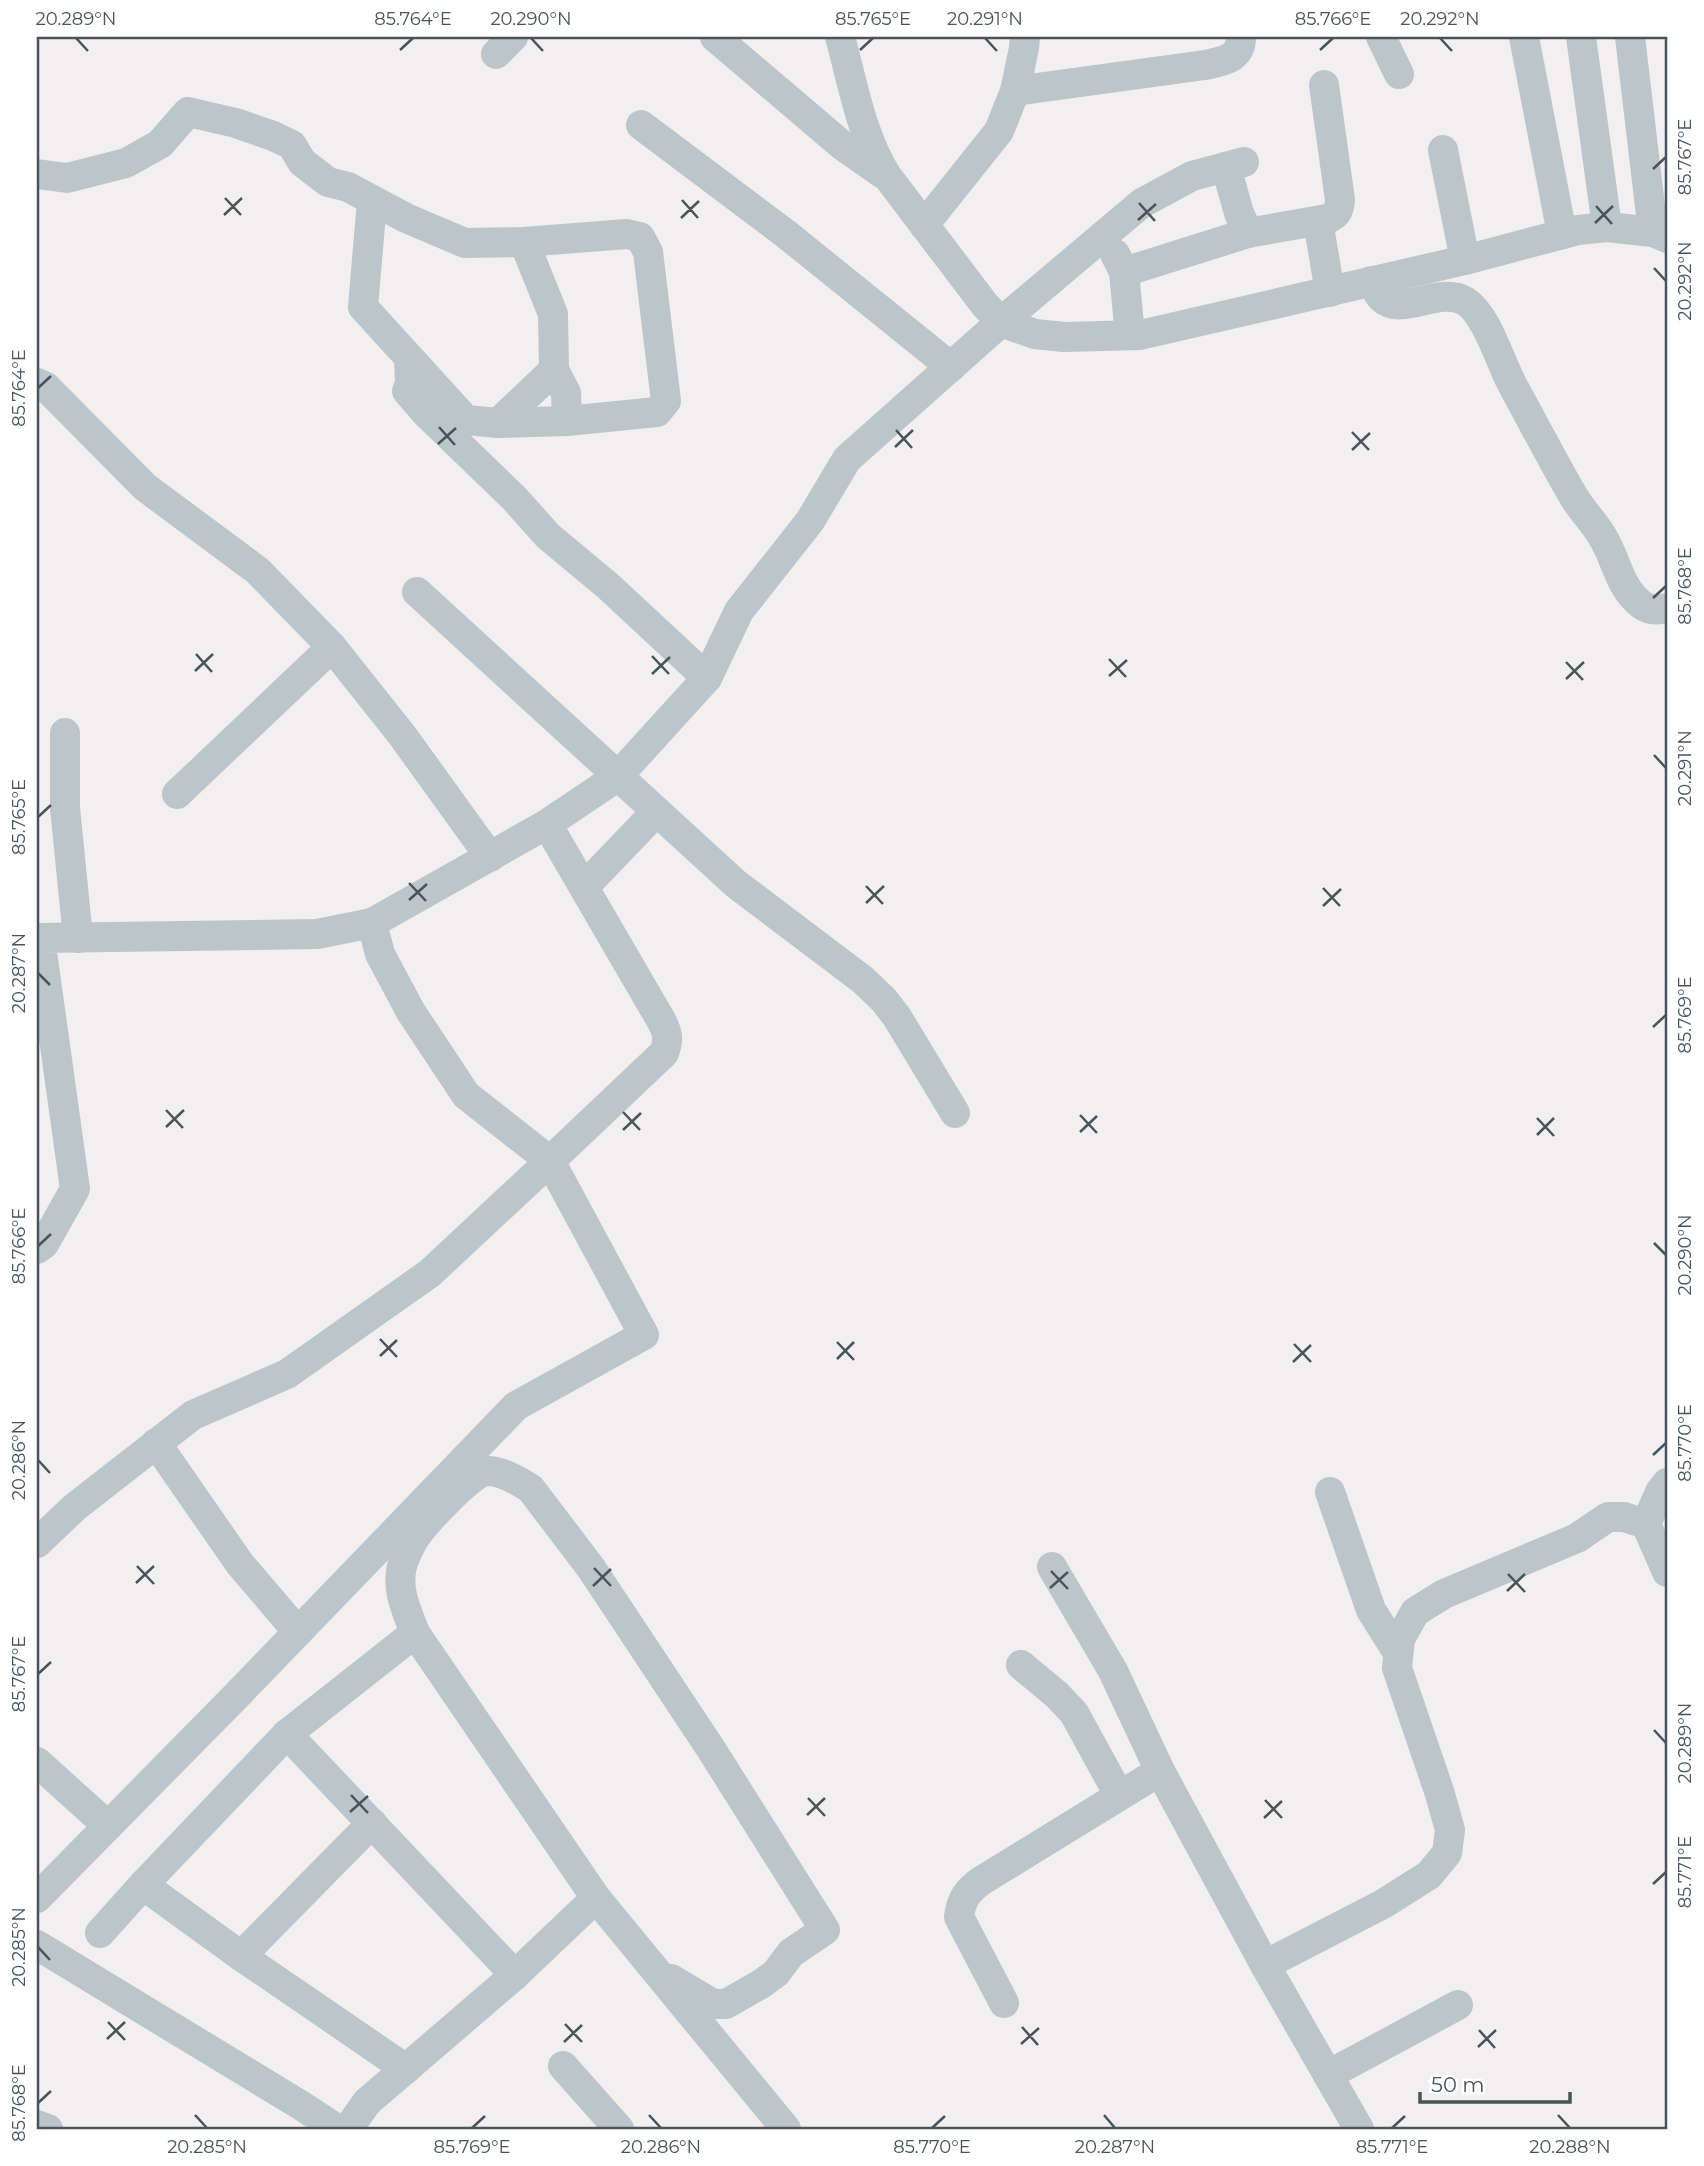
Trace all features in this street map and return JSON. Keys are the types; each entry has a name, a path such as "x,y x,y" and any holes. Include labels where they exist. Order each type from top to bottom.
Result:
{"street":[{"path":"715,37 843,146 887,176"},
{"path":"839,37 867,136 875,157 887,176 985,305 1001,322 1035,334 1064,337 1140,335 1465,260 1562,234 1607,227 1660,235 1631,45 1656,37"},
{"path":"924,225 999,131 1015,91 1025,37"},
{"path":"1015,91 1224,61 1235,55 1241,47 1241,37"},
{"path":"1524,37 1562,234"},
{"path":"1581,37 1607,227"},
{"path":"1386,39 1399,74"},
{"path":"1124,272 1248,233 1318,221 1335,215 1339,210 1340,200 1324,85"},
{"path":"37,174 67,178 126,163 160,144 188,112 236,123 273,136 292,145 302,162 328,181 348,187 372,201 465,243 524,242 627,234 640,237 648,252 666,401 657,412 567,421 499,423 466,420 363,307 372,201"},
{"path":"640,125 786,234 951,367"},
{"path":"1443,150 1465,260"},
{"path":"37,1249 44,1244 75,1189 38,939 317,934 372,923 547,824 617,778 707,678 739,611 810,521 847,459 1104,235 1142,203 1192,176 1235,164 1239,213 1248,233"},
{"path":"1318,221 1330,292"},
{"path":"1104,235 1124,272 1130,335"},
{"path":"524,242 552,314 554,370 566,393 567,421"},
{"path":"1371,281 1381,298 1389,303 1401,305 1439,296 1464,300 1471,306 1480,316 1510,381 1575,499 1605,541 1624,584 1642,605 1651,609 1667,608"},
{"path":"409,359 410,385 407,391 428,415 515,499 548,536 617,593 707,678"},
{"path":"499,423 554,370"},
{"path":"37,383 46,387 145,487 258,570 332,647 401,735 490,857"},
{"path":"417,592 617,778 736,884 863,980 883,999 897,1017 955,1113"},
{"path":"177,794 332,647"},
{"path":"65,733 65,807 78,938"},
{"path":"584,887 656,812"},
{"path":"37,1543 75,1507 193,1415 287,1374 430,1273 664,1053 668,1032 547,824"},
{"path":"37,1898 516,1406 644,1335 550,1161 466,1094 411,1012 380,954 372,923"},
{"path":"156,1443 240,1564 298,1632"},
{"path":"651,1967 713,2004 726,2004 776,1973 791,1953 825,1930 711,1749 619,1610 531,1489 517,1480 488,1471 475,1475 414,1538 402,1566 400,1592 415,1633 596,1898 651,1967 786,2129"},
{"path":"1667,1483 1660,1492 1646,1524 1667,1572"},
{"path":"1330,1492 1371,1610 1398,1653"},
{"path":"1265,1965 1383,1904 1429,1875 1447,1853 1450,1830 1396,1668 1400,1639 1415,1612 1444,1594 1577,1538 1608,1517 1624,1517 1646,1524"},
{"path":"1052,1567 1113,1671 1160,1770 1265,1965 1359,2129"},
{"path":"100,1933 287,1734 415,1633"},
{"path":"1021,1665 1058,1695 1074,1713 1119,1795"},
{"path":"287,1734 515,1976"},
{"path":"37,1762 108,1826"},
{"path":"1004,2003 959,1917 963,1899 981,1881 1160,1770"},
{"path":"241,1956 372,1824"},
{"path":"143,1885 406,2069"},
{"path":"37,1945 329,2127 367,2102 515,1976 596,1898"},
{"path":"1328,2075 1458,2005"},
{"path":"563,2066 619,2129"},
{"path":"37,2125 48,2129"}]}
